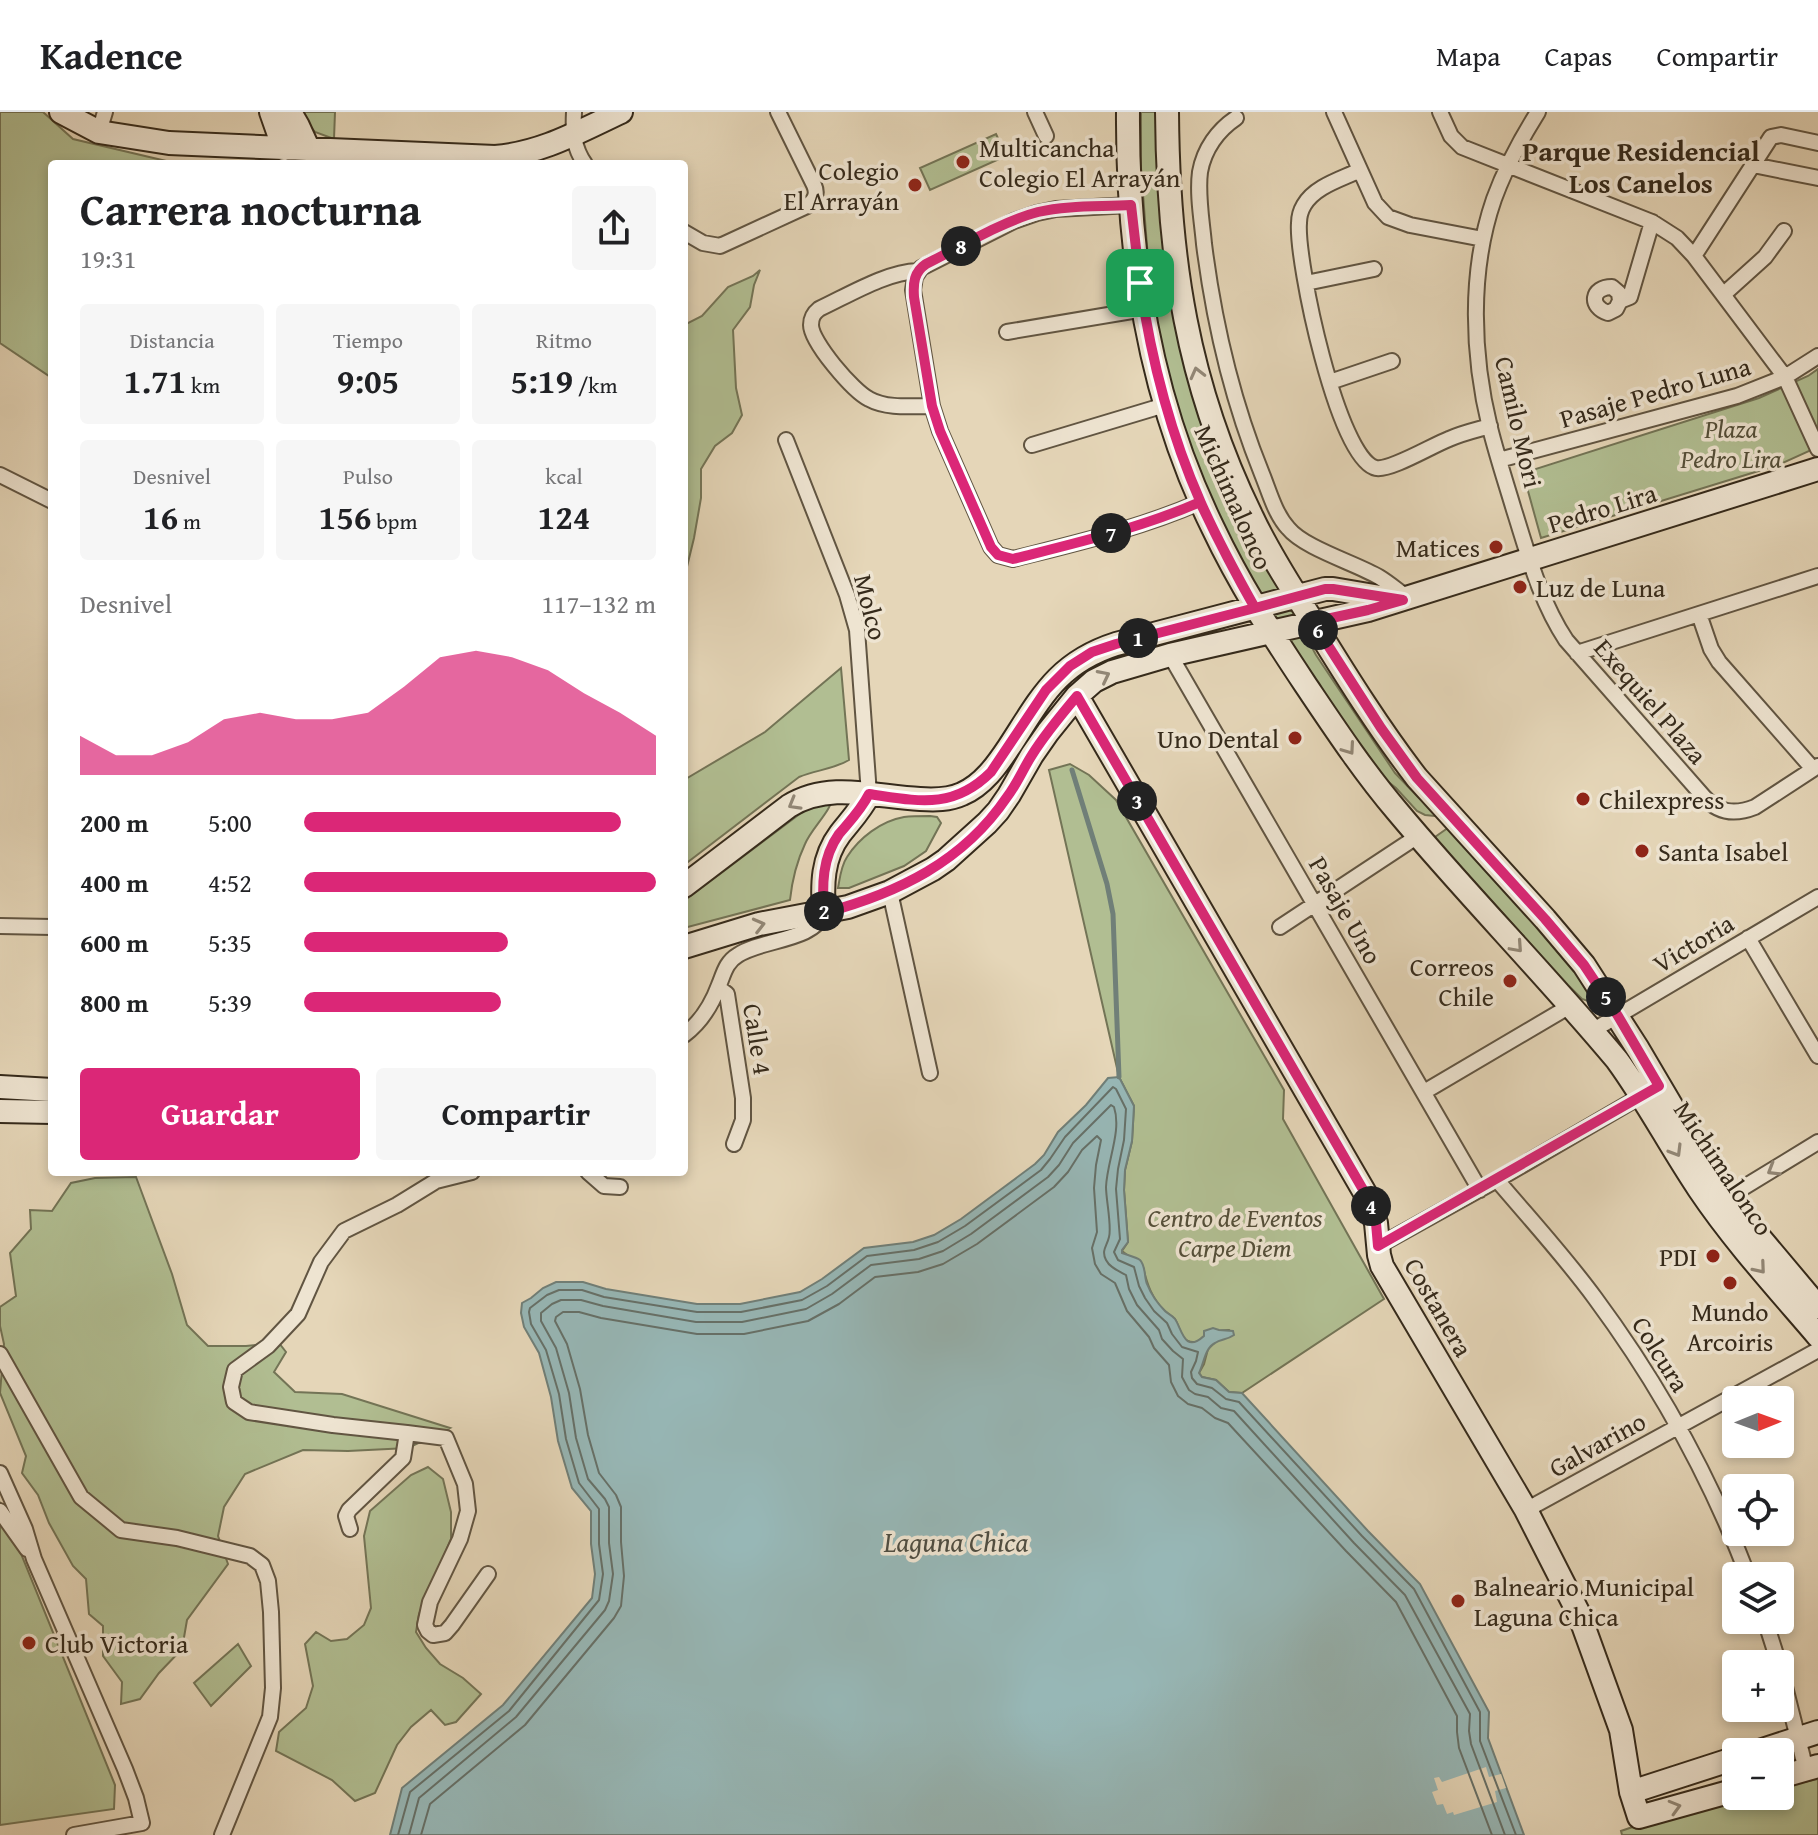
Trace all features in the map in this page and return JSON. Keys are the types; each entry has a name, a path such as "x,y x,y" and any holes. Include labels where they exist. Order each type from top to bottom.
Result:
{"street":[{"path":"61,112 169,143 495,157 541,149 621,112"},
{"path":"271,112 284,149"},
{"path":"290,112 309,150"},
{"path":"574,112 573,135 582,160"},
{"path":"688,234 708,245 720,246 814,200 814,185 778,112"},
{"path":"1035,112 1046,136"},
{"name":"Michimalonco","path":"1128,112 1131,205 1144,309 1165,405 1200,502 1232,567 1270,632 1352,754 1418,836 1617,1060 1650,1091"},
{"name":"Michimalonco","path":"1167,112 1176,267 1187,331 1212,425 1266,545 1296,597 1401,757 1572,950 1595,981 1618,1016 1694,1182 1720,1202 1818,1307"},
{"path":"1334,112 1375,203 1388,217 1410,225 1483,239"},
{"path":"1440,112 1451,136 1462,147 1652,222 1677,238 1724,294 1785,377 1818,449"},
{"name":"Camilo Mori","path":"1530,560 1490,426 1477,333 1477,292 1483,239 1494,200 1508,166 1538,112"},
{"path":"1236,118 1216,136 1204,160 1200,172 1200,203 1217,327 1231,385 1252,449 1289,530 1305,541 1378,576 1405,599"},
{"path":"1694,256 1769,139 1781,135 1818,143"},
{"path":"1753,165 1818,178"},
{"path":"1360,170 1316,192 1305,204 1299,223 1316,337 1359,455 1373,468 1386,468 1437,444 1490,426"},
{"path":"1131,205 1037,213 938,258 918,271 914,297 932,406 991,547 1003,557 1013,559 1137,526 1200,502"},
{"path":"1620,301 1632,295 1652,222"},
{"path":"1724,294 1765,257 1784,231"},
{"path":"1306,283 1374,269"},
{"path":"918,271 890,276 819,309 813,315 811,325 813,335 839,372 868,399 893,405 932,406"},
{"path":"1007,332 1144,309"},
{"name":"Pasaje Pedro Luna","path":"1499,460 1756,389 1785,377 1818,356"},
{"path":"1330,382 1392,361"},
{"path":"1032,445 1165,405"},
{"name":"Molco","path":"786,440 847,595 857,630 869,794"},
{"name":"Pedro Lira","path":"688,946 759,924 824,913 890,892 919,878 946,860 987,823 1009,795 1048,732 1077,696 1104,675 1170,655 1368,610 1818,469"},
{"path":"0,475 48,499"},
{"name":"Exequiel Plaza","path":"1530,560 1556,626 1709,803 1728,812 1746,811 1816,768"},
{"path":"1577,653 1818,576"},
{"path":"688,883 797,801 825,792 924,800 963,794 991,772 1046,690 1092,652 1316,591 1333,589 1405,599"},
{"path":"1699,614 1719,662 1816,768"},
{"name":"Pasaje Uno","path":"1170,655 1480,1190"},
{"name":"Costanera","path":"1077,696 1365,1193 1376,1223 1382,1266 1526,1510 1579,1614 1621,1730 1631,1792"},
{"path":"824,913 823,875 829,854 869,794"},
{"path":"963,794 982,809 987,823"},
{"path":"1280,927 1418,836"},
{"path":"890,892 930,1073"},
{"name":"Victoria","path":"1592,1031 1818,897"},
{"name":"Calle 4","path":"734,1144 743,1120 743,1098 727,994 719,988 725,968 735,957 748,950 814,928 824,913"},
{"path":"0,926 48,927"},
{"path":"1748,938 1818,1056"},
{"path":"688,1032 697,1025 719,988"},
{"path":"1424,1092 1570,1006"},
{"path":"0,1087 48,1090"},
{"path":"1378,1246 1650,1091"},
{"path":"0,1111 48,1112"},
{"path":"1720,1202 1818,1142"},
{"path":"593,1176 604,1186 620,1187"},
{"path":"439,1177 397,1205 344,1231 321,1262 298,1314 268,1346 235,1370 231,1387 234,1402 249,1412 446,1438 465,1484 468,1511 460,1539 430,1602 425,1625 428,1631 433,1635 445,1633 488,1574"},
{"name":"Colcura","path":"1497,1180 1593,1295 1642,1364 1722,1513 1742,1562"},
{"name":"Michimalonco","path":"1720,1202 1742,1246 1818,1336"},
{"name":"Galvarino","path":"1526,1510 1818,1350"},
{"path":"0,1354 81,1497 121,1530 177,1538 250,1556 262,1565 268,1581 271,1612 273,1688 270,1717 222,1835"},
{"path":"350,1529 346,1516 349,1510 403,1458 407,1433"},
{"path":"0,1473 125,1769 142,1823 74,1835"},
{"path":"0,1511 34,1559"},
{"path":"1794,1700 1808,1735 1812,1768"},
{"path":"1722,1763 1631,1792 1639,1817 1722,1794"}],"green space":[{"path":"0,112 43,112 73,139 162,160 48,160 48,375 0,343"},
{"path":"297,112 335,112 334,139 315,132"},
{"path":"1141,112 1162,112 1194,392 1208,445 1316,655 1395,773 1418,797 1444,817 1417,811 1377,773 1295,659 1220,531 1188,448 1162,356 1151,298 1141,168"},
{"name":"Multicancha Colegio El Arrayán","path":"996,134 1006,156 930,190 920,168"},
{"path":"760,270 750,307 733,330 736,388 742,415 732,433 715,446 701,469 701,498 688,563 688,323 702,316 728,287"},
{"name":"Plaza Pedro Lira","path":"1818,369 1818,447 1778,465 1541,538 1523,473 1759,398"},
{"path":"841,668 849,760 799,777 688,862 688,778 765,732"},
{"name":"Centro de Eventos Carpe Diem","path":"1070,764 1089,775 1116,800 1284,1090 1283,1119 1384,1299 1242,1393 1229,1392 1216,1380 1202,1377 1199,1373 1208,1349 1228,1330 1210,1333 1197,1342 1186,1340 1175,1319 1153,1296 1143,1267 1122,1251 1128,1242 1124,1190 1134,1106 1119,1077 1049,770"},
{"path":"833,795 802,851 790,900 688,927 688,898 809,807"},
{"path":"937,817 941,823 926,851 904,866 849,888 838,888 847,857 871,831 895,819"},
{"path":"1452,825 1574,962 1593,995 1591,1002 1582,999 1568,985 1438,842 1435,837"},
{"path":"136,1177 172,1274 187,1325 208,1346 279,1343 286,1352 274,1372 295,1392 342,1394 450,1428 408,1448 303,1450 245,1474 224,1507 218,1536 228,1564 187,1620 182,1649 140,1699 121,1704 122,1682 103,1656 103,1626 89,1614 86,1579 73,1566 49,1523 38,1495 22,1473 26,1456 0,1393 4,1344 0,1307 16,1296 10,1253 31,1229 30,1210 52,1211 71,1183 95,1178"},
{"path":"428,1467 443,1479 451,1512 451,1539 419,1614 416,1632 440,1664 481,1694 456,1722 445,1725 431,1710 411,1727 397,1745 375,1793 355,1801 332,1780 276,1751 279,1732 306,1708 313,1686 305,1644 316,1632 331,1641 347,1639 364,1625 371,1608 364,1536 370,1511 411,1475"},
{"name":"Club Victoria","path":"0,1502 115,1785 114,1809 0,1825"},
{"path":"238,1644 251,1666 211,1706 194,1683"},
{"path":"1818,1779 1818,1835 1622,1835 1621,1831 1679,1811 1722,1801 1722,1810 1794,1810 1794,1784"}],"water":[{"name":"Laguna Chica","path":"1119,1077 1134,1106 1124,1190 1128,1242 1122,1253 1142,1262 1153,1295 1175,1319 1188,1341 1197,1341 1204,1336 1204,1331 1213,1328 1233,1331 1234,1335 1209,1348 1199,1373 1202,1377 1216,1380 1229,1392 1242,1393 1420,1584 1489,1712 1488,1738 1524,1835 390,1835 402,1788 503,1705 592,1598 595,1574 591,1511 572,1488 558,1441 551,1397 539,1353 524,1327 522,1303 556,1282 583,1282 606,1289 697,1304 740,1304 800,1292 864,1248 913,1242 934,1235 961,1219 1035,1164 1058,1132 1108,1078"}],"pier":[{"path":"1486,1767 1489,1777 1501,1774 1506,1788 1495,1791 1497,1802 1454,1815 1453,1812 1447,1814 1443,1804 1437,1805 1432,1792 1438,1790 1434,1778 1439,1777 1442,1782"}],"waterway":[{"path":"1072,770 1107,884 1113,914 1119,1077"}],"place":[{"name":"Multicancha Colegio El Arrayán","path":"963,162"},
{"name":"Colegio El Arrayán","path":"915,185"},
{"name":"Matices","path":"1496,547"},
{"name":"Luz de Luna","path":"1520,587"},
{"name":"Uno Dental","path":"1295,738"},
{"name":"Chilexpress","path":"1583,799"},
{"name":"Santa Isabel","path":"1642,851"},
{"name":"Correos Chile","path":"1510,981"},
{"name":"PDI","path":"1713,1256"},
{"name":"Mundo Arcoiris","path":"1730,1283"},
{"name":"Balneario Municipal Laguna Chica","path":"1458,1601"},
{"name":"Club Victoria","path":"29,1643"}],"district":[{"name":"Parque Residencial Los Canelos","path":"1641,166"}],"route":[{"path":"1140,283 1131,205 1037,213 1014,221 926,264 918,271 914,297 932,406 991,547 998,555 1013,559 1137,526 1200,502 1212,528 1226,554 1232,567 1242,585 1255,608 1325,589 1403,600 1313,622 1417,778 1584,965 1659,1086 1378,1246 1376,1223 1365,1193 1077,696 1032,755 998,811 946,860 890,892 824,913 822,892 825,864 839,835 861,809 869,794 924,800 963,794 991,772 1046,690 1080,659 1116,644 1255,608 1232,567 1212,528 1176,438 1157,373 1140,283"}]}
